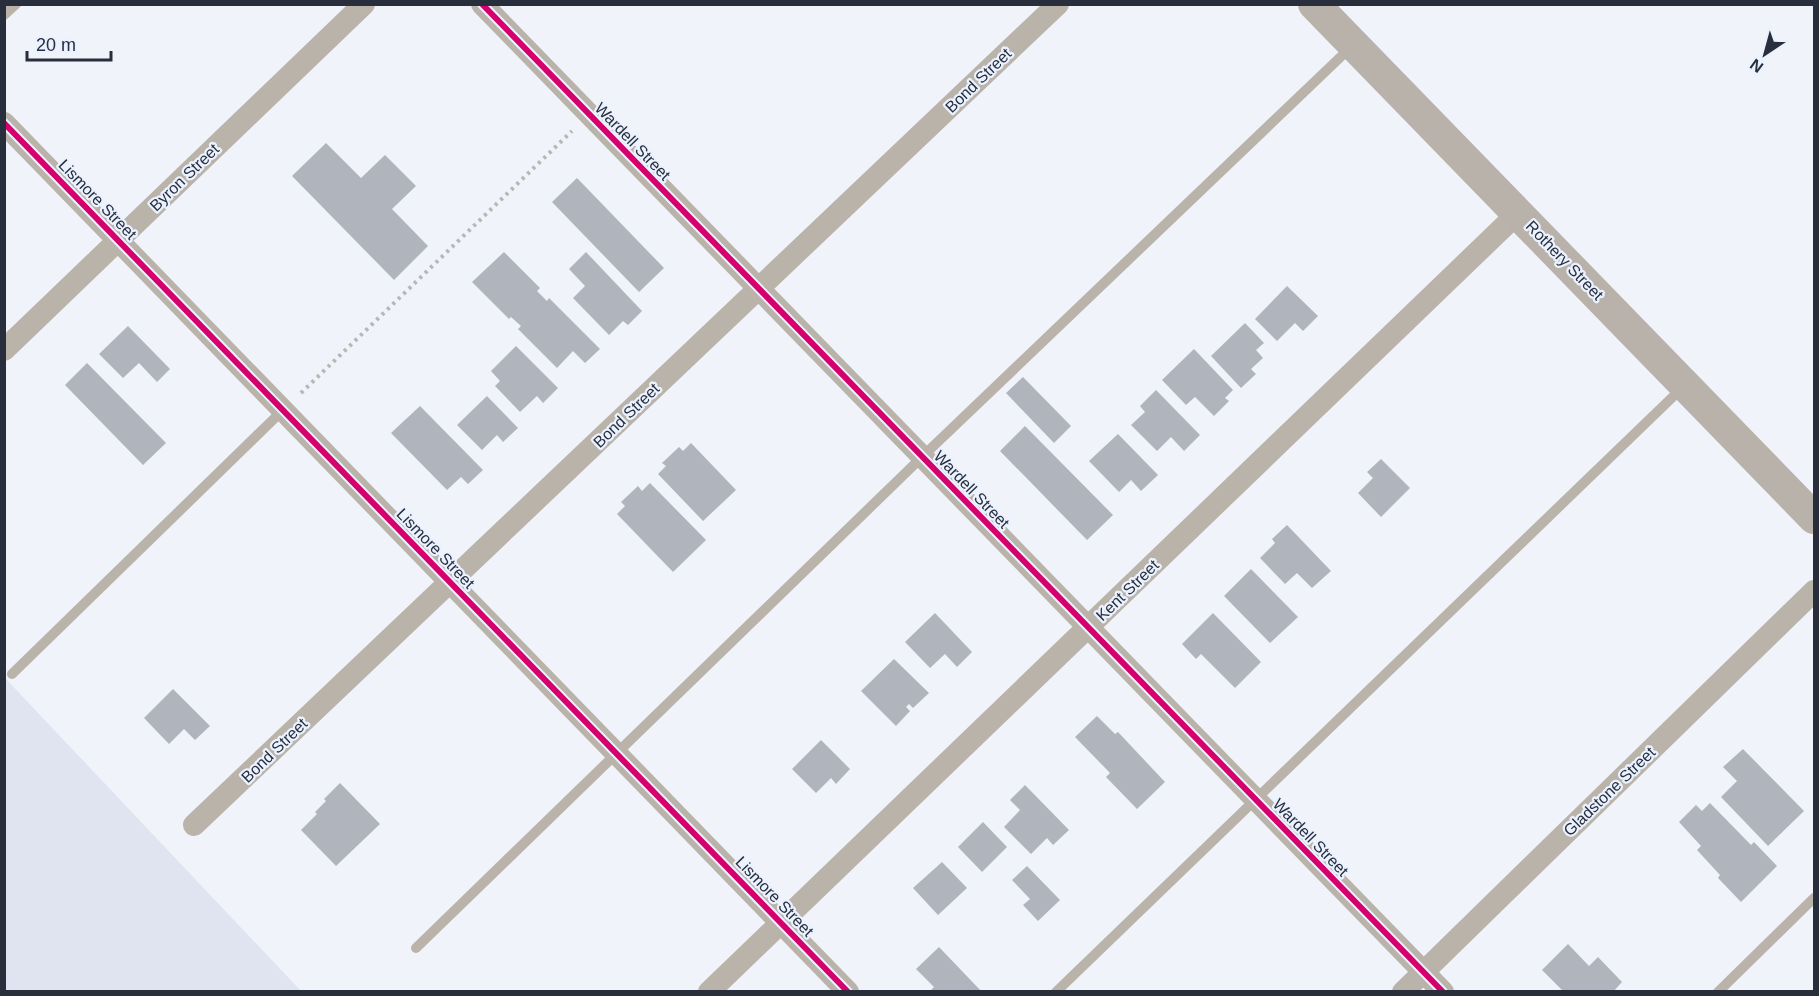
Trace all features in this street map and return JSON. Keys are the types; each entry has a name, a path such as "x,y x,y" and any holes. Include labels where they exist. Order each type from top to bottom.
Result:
{"main road":[{"name":"Rothery Street","path":"1314,4 1815,518"}],"street":[{"name":"Byron Street","path":"4,350 364,4"},
{"name":"Wardell Street","path":"482,4 1443,992"},
{"name":"Bond Street","path":"194,825 1058,4"},
{"name":"Lismore Street","path":"4,123 848,992"},
{"name":"Kent Street","path":"709,992 1518,213"},
{"name":"Gladstone Street","path":"1403,992 1815,591"}],"lane":[{"path":"4,15 16,4"},
{"path":"416,948 922,457 1353,45"},
{"path":"1056,992 1686,385"},
{"path":"12,674 283,410"},
{"path":"1718,992 1815,898"}],"path":[{"path":"283,410 589,115"}],"shaded area":[{"path":"5,678 301,991 5,991"}],"building":[{"path":"326,143 361,178 385,155 416,186 392,209 428,246 394,280 292,176"},
{"path":"577,178 664,268 639,292 552,202"},
{"path":"504,252 540,288 537,291 547,301 549,298 600,349 585,363 573,351 557,368 518,329 521,326 511,317 509,319 472,282"},
{"path":"586,252 642,311 628,325 623,321 609,335 573,298 585,286 569,269"},
{"path":"1287,286 1318,316 1303,331 1295,323 1277,341 1255,319"},
{"path":"1245,323 1264,343 1256,350 1263,358 1251,369 1256,374 1241,388 1211,356"},
{"path":"128,326 170,369 157,382 139,363 123,378 99,354"},
{"path":"516,346 558,388 543,403 537,396 520,412 495,386 500,381 491,371"},
{"path":"1194,349 1233,390 1225,398 1229,401 1214,416 1195,397 1186,405 1162,380"},
{"path":"87,363 166,443 143,465 65,385"},
{"path":"1023,377 1071,426 1054,443 1006,393"},
{"path":"1156,390 1200,435 1184,451 1171,437 1157,451 1131,425 1145,412 1140,406"},
{"path":"487,396 518,428 503,442 497,435 482,450 457,425"},
{"path":"420,406 483,470 468,484 461,477 447,490 391,433"},
{"path":"1025,426 1113,515 1087,540 1000,451"},
{"path":"1118,434 1158,475 1141,491 1131,480 1119,492 1089,461"},
{"path":"691,443 736,490 703,521 658,474 666,466 662,463 679,447 683,451"},
{"path":"1381,459 1410,488 1381,517 1358,493 1373,478 1367,472"},
{"path":"650,483 706,540 673,572 617,514 625,506 621,502 638,486 642,491"},
{"path":"1287,525 1331,571 1312,588 1297,573 1285,584 1260,558 1275,543 1272,539"},
{"path":"1251,569 1298,617 1270,643 1224,596"},
{"path":"935,613 972,652 957,667 945,654 930,668 905,642"},
{"path":"1213,613 1261,662 1235,688 1201,654 1196,659 1182,644"},
{"path":"894,659 929,693 913,708 909,704 906,707 910,711 896,726 861,691"},
{"path":"173,689 210,726 195,740 184,729 169,744 144,718"},
{"path":"1097,716 1115,734 1118,732 1165,782 1137,809 1106,777 1110,773 1075,737"},
{"path":"821,740 850,769 836,784 831,778 816,793 792,769"},
{"path":"1743,749 1804,811 1768,846 1721,797 1737,781 1723,767"},
{"path":"340,783 380,824 336,866 301,830 317,814 315,812 326,801 324,799"},
{"path":"1025,785 1069,830 1053,845 1047,838 1031,854 1004,827 1020,810 1010,800"},
{"path":"1710,803 1751,845 1754,842 1777,866 1741,902 1718,878 1720,875 1697,850 1701,846 1679,822 1696,805 1702,811"},
{"path":"983,822 1007,847 982,872 958,847"},
{"path":"942,862 967,888 938,915 913,888"},
{"path":"1027,866 1060,900 1038,921 1023,905 1030,899 1012,880"},
{"path":"1568,944 1589,966 1598,957 1622,982 1613,992 1564,992 1542,970"},
{"path":"939,947 982,992 931,990 934,987 916,969"}],"cycle path":[{"path":"482,4 1443,992"},
{"path":"4,123 848,992"}]}
